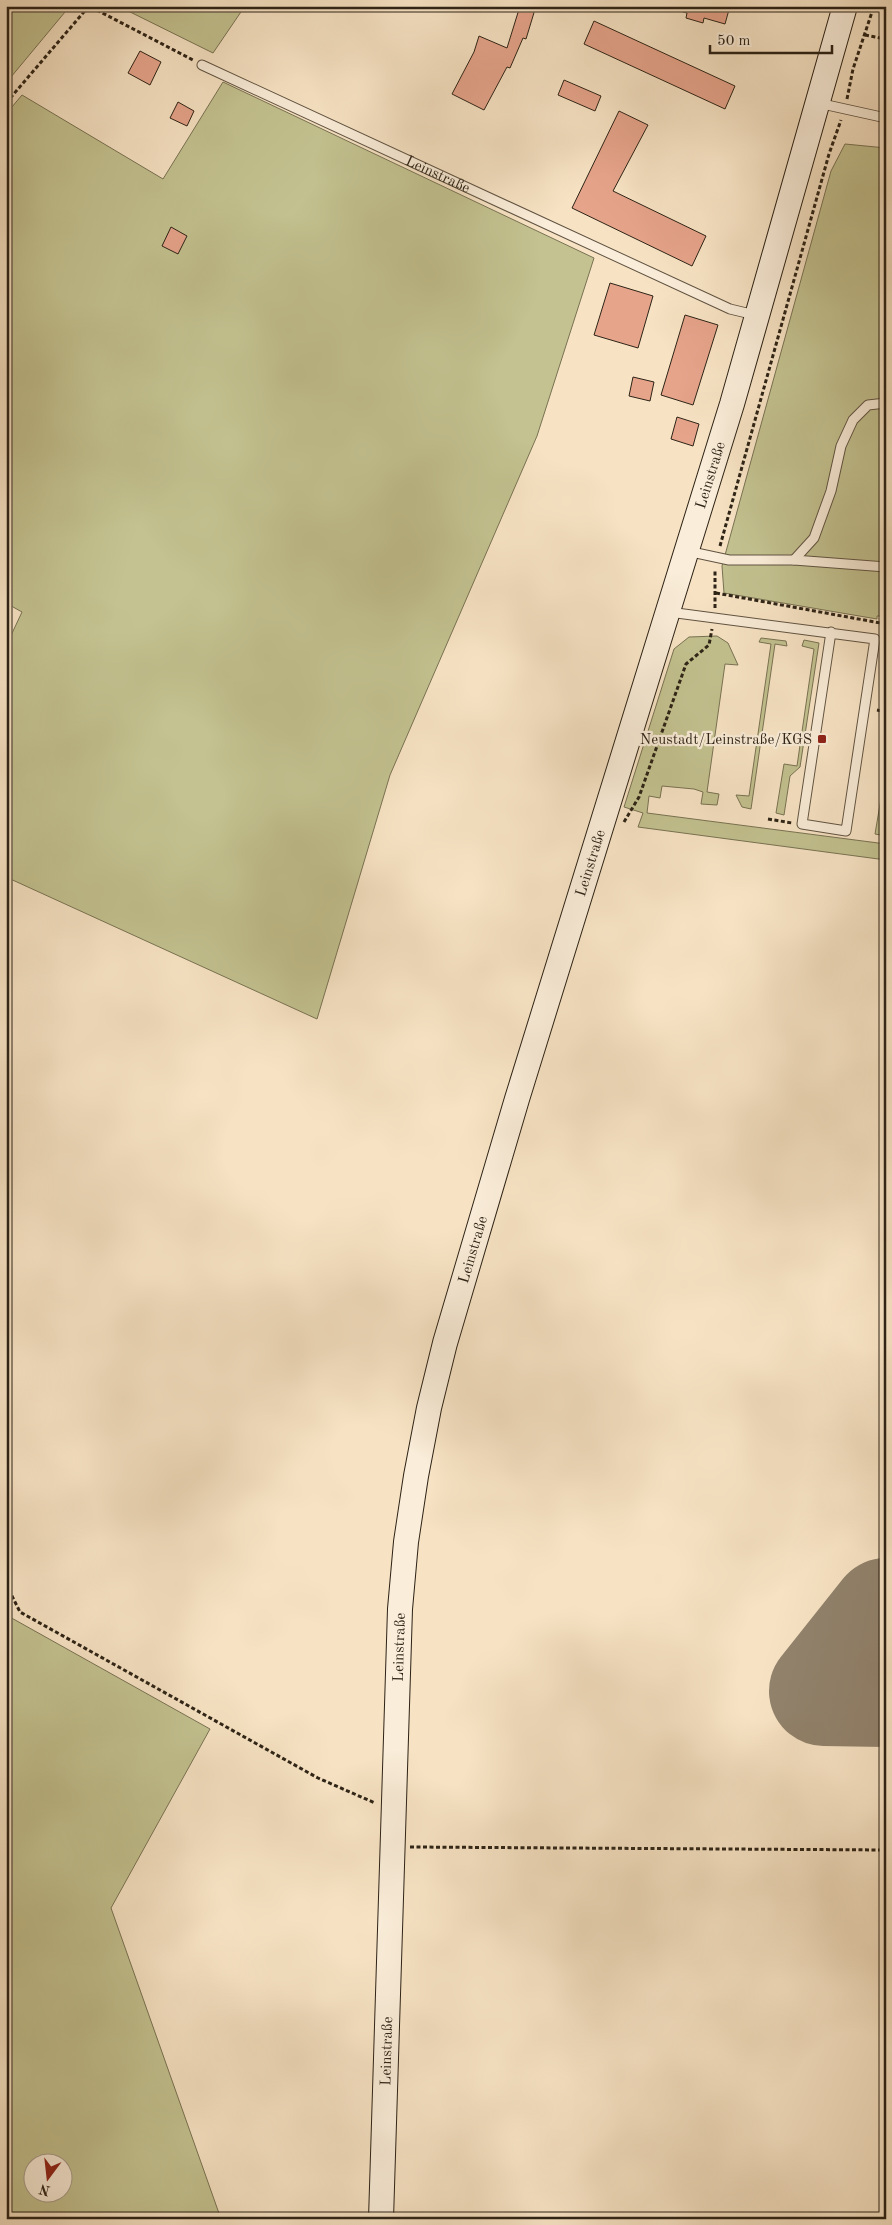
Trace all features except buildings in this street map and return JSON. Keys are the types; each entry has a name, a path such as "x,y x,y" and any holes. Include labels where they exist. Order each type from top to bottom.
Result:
{"main road":[{"name":"Leinstraße","path":"380,2219 405,1846 393,1811 400,1610 406,1542 429,1408 445,1343 517,1099 687,551 846,6"}],"lane":[{"name":"Leinstraße","path":"202,65 730,308 757,316"},
{"path":"818,102 844,110 886,118"},
{"path":"794,560 814,538 831,491 841,446 852,420 868,404 886,404"},
{"path":"687,551 729,560 794,560 886,567"},
{"path":"668,612 831,632 875,638 846,831 802,824 831,632"}],"path":[{"path":"6,103 88,6 202,65"},
{"path":"621,828 639,797 686,664 709,645 714,618 716,593 714,578 717,558 829,154 844,110 853,70 874,6"},
{"path":"865,35 886,40"},
{"path":"716,593 886,624"},
{"path":"768,819 782,822"},
{"path":"6,1584 20,1612 318,1778 393,1811"},
{"path":"405,1846 886,1850"}],"shaded area":[{"path":"6,6 70,6 6,83"},
{"path":"118,6 245,6 213,53"},
{"path":"223,82 594,258 537,436 390,775 317,1019 6,877 6,646 22,612 6,603 6,114 22,95 163,179"},
{"path":"845,144 886,148 886,616 877,616 877,619 724,593 722,566 831,171"},
{"path":"717,636 728,643 738,665 725,664 707,792 719,794 717,805 701,804 703,792 694,789 662,786 660,798 649,796 647,813 886,844 886,860 638,827 643,813 624,807 674,649 689,637"},
{"path":"761,638 786,641 787,646 775,644 751,809 742,807 736,795 749,796 771,644 759,642"},
{"path":"804,640 819,643 800,767 790,776 784,815 776,813 784,764 797,766 814,649 802,646"},
{"path":"886,769 886,836 875,834"},
{"path":"6,1612 8,1616 210,1729 111,1908 221,2219 77,2219 68,2215 44,2219 6,2219"}],"runway":[{"path":"886,1613 824,1691 886,1692"}],"place":[{"name":"Neustadt/Leinstraße/KGS","path":"822,739"}]}
